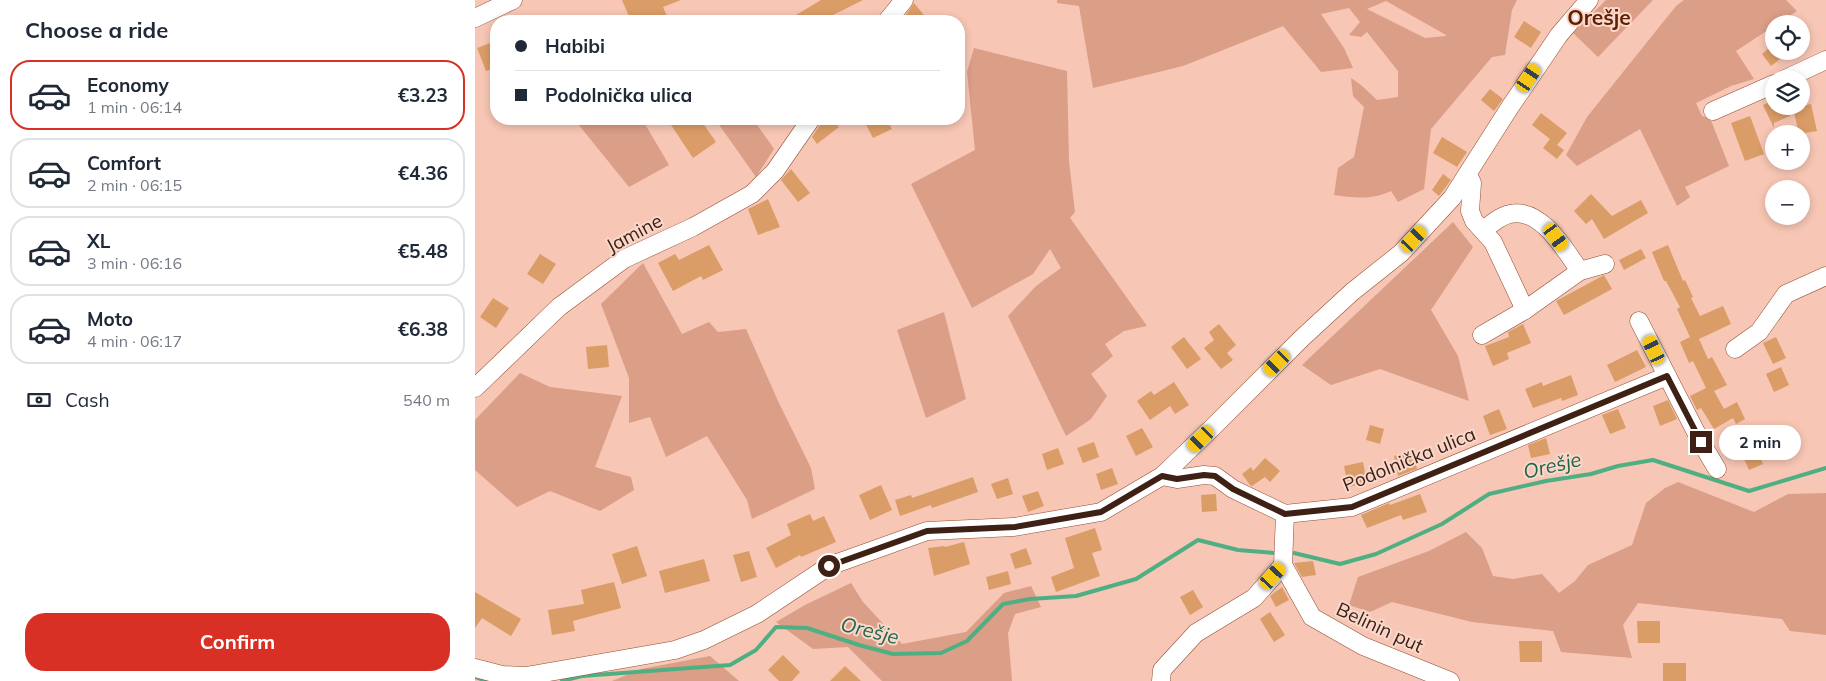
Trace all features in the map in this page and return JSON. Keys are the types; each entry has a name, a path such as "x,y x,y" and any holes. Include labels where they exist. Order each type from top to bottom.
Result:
{"street":[{"path":"475,18 513,0"},
{"path":"892,15 904,0"},
{"path":"475,668 502,675 526,676 675,650 704,640 750,618 829,566 927,531 1015,527 1101,512 1162,476 1302,338 1352,292 1401,253 1452,198 1559,35 1589,0"},
{"path":"1804,70 1826,60"},
{"path":"1713,111 1765,88"},
{"name":"Jamine","path":"475,388 559,307 624,259 693,227 752,194 775,171 807,125"},
{"path":"1468,175 1472,183 1470,211 1474,221 1493,242 1525,310"},
{"path":"1484,230 1508,214 1520,213 1529,216 1544,225 1556,237 1580,271"},
{"path":"1482,335 1525,310 1580,271 1605,264"},
{"path":"1735,350 1759,332 1786,294 1826,276"},
{"path":"1639,321 1701,442 1717,469"},
{"name":"Podolnička ulica","path":"1285,514 1352,507 1667,376"},
{"path":"1161,681 1162,670 1196,633 1254,598 1283,565 1285,514 1233,489 1215,476 1204,475 1177,479 1162,476"},
{"name":"Belinin put","path":"1283,565 1312,617 1363,646 1450,681"}],"shaded area":[{"path":"1057,0 1517,0 1512,10 1505,55 1492,57 1431,129 1424,189 1398,202 1391,191 1363,198 1334,195 1338,168 1354,157 1364,107 1353,96 1351,78 1377,100 1398,97 1398,71 1367,32 1361,37 1349,35 1360,22 1349,8 1321,14 1344,48 1353,68 1321,72 1283,26 1183,66 1093,88 1079,6 1057,3","holes":["1386,1 1446,35 1425,38 1367,9"]},
{"path":"1606,0 1653,0 1598,57 1573,33"},
{"path":"1684,0 1786,0 1797,11 1791,15 1765,15 1765,32 1736,51 1754,79 1731,86 1696,103 1702,116 1710,118 1729,166 1685,187 1690,197 1677,206 1640,129 1577,166 1566,155 1587,117 1676,6"},
{"path":"974,48 1067,71 1069,162 1075,212 1070,218 1147,326 1124,331 1105,344 1113,356 1091,374 1107,396 1091,419 1066,436 1008,316 1036,286 1061,268 1050,249 1033,274 972,308 911,184 975,150 967,72"},
{"path":"579,125 646,125 669,165 629,187"},
{"path":"719,125 757,125 774,149 756,177"},
{"path":"1453,222 1473,247 1431,310 1458,356 1469,401 1380,369 1331,385 1302,365"},
{"path":"643,263 682,334 709,322 718,332 746,329 778,401 811,468 815,489 752,519 747,500 707,436 666,457 650,417 629,423 629,378 601,304"},
{"path":"944,312 966,399 926,418 897,330"},
{"path":"520,373 550,387 622,396 595,467 631,477 634,490 600,511 550,491 517,507 475,470 475,420"},
{"path":"1678,482 1754,512 1788,494 1826,493 1826,635 1790,631 1782,619 1638,603 1623,625 1632,658 1561,652 1553,631 1472,622 1392,602 1370,612 1349,605 1358,577 1429,551 1466,532 1482,548 1493,576 1513,579 1542,574 1559,593 1575,581 1588,565 1632,545 1646,503 1665,488"},
{"path":"851,583 863,602 902,644 966,632 1004,593 1031,586 1041,607 1015,614 1008,633 1012,681 882,681 848,647 813,649 776,622 805,605"},
{"path":"710,656 739,681 612,681 641,669"}],"building":[{"path":"622,0 681,0 663,7 666,15 628,15"},
{"path":"821,0 863,0 833,15 796,15"},
{"path":"914,3 924,15 906,15"},
{"path":"1524,21 1541,32 1531,48 1514,37"},
{"path":"490,43 490,70 486,71 477,48"},
{"path":"1766,60 1779,60 1771,66"},
{"path":"1490,89 1503,99 1494,111 1481,100"},
{"path":"1810,104 1817,131 1810,132 1810,125 1797,125 1795,115 1810,115"},
{"path":"1541,113 1567,133 1557,145 1564,150 1557,159 1543,148 1550,139 1532,125"},
{"path":"1768,115 1790,115 1790,116 1773,125"},
{"path":"1750,116 1764,154 1745,161 1731,123"},
{"path":"671,125 704,125 716,142 693,158"},
{"path":"820,125 837,125 839,127 817,144 812,137"},
{"path":"866,125 890,125 892,129 873,138"},
{"path":"1442,137 1467,152 1457,167 1433,153"},
{"path":"791,169 810,193 798,202 781,180"},
{"path":"1443,174 1451,180 1439,196 1432,190"},
{"path":"1591,194 1612,216 1641,200 1648,213 1604,239 1592,219 1586,224 1574,211"},
{"path":"768,199 780,227 758,235 748,209"},
{"path":"709,245 723,270 703,280 701,276 673,291 658,263 675,254 679,260"},
{"path":"1668,245 1700,316 1723,306 1731,324 1699,339 1708,359 1712,357 1727,385 1714,391 1724,409 1737,402 1745,419 1736,424 1733,418 1714,429 1701,408 1697,410 1690,396 1706,388 1693,361 1689,363 1680,342 1690,337 1677,309 1680,307 1666,281 1664,281 1652,252"},
{"path":"1641,249 1646,258 1624,270 1619,260"},
{"path":"540,254 556,264 543,284 527,274"},
{"path":"1604,275 1612,289 1564,315 1556,301"},
{"path":"493,298 509,308 496,328 480,317"},
{"path":"1219,324 1236,345 1227,353 1233,360 1221,369 1204,348 1214,340 1209,332"},
{"path":"1523,324 1531,343 1507,353 1509,359 1493,366 1485,346 1509,337 1508,332"},
{"path":"1184,337 1201,359 1187,369 1171,347"},
{"path":"1776,337 1786,358 1773,364 1763,343"},
{"path":"607,345 609,367 588,369 586,347"},
{"path":"1637,350 1646,367 1615,382 1607,365"},
{"path":"1781,367 1789,385 1774,392 1766,374"},
{"path":"1571,375 1578,395 1562,401 1561,398 1533,408 1525,389 1542,382 1543,386"},
{"path":"1174,382 1189,405 1175,414 1170,406 1150,420 1137,401 1151,391 1154,395"},
{"path":"1668,400 1677,419 1660,426 1653,406"},
{"path":"1499,409 1507,429 1490,435 1483,416"},
{"path":"1618,409 1626,428 1610,434 1602,415"},
{"path":"1370,425 1384,429 1380,444 1366,440"},
{"path":"1142,428 1153,447 1136,456 1126,436"},
{"path":"1546,438 1550,454 1531,458 1528,445"},
{"path":"1094,442 1099,457 1083,463 1077,448"},
{"path":"1058,448 1064,464 1047,470 1042,454"},
{"path":"1756,448 1763,464 1749,470 1742,454"},
{"path":"1413,452 1417,469 1398,476 1394,456"},
{"path":"1265,458 1280,471 1270,482 1265,477 1252,486 1250,485 1242,474 1251,467 1253,471"},
{"path":"1363,462 1367,483 1348,487 1344,466"},
{"path":"1112,468 1118,484 1101,490 1096,474"},
{"path":"973,477 978,492 932,508 931,505 900,516 895,500 911,495 912,498"},
{"path":"1008,478 1013,494 997,499 991,484"},
{"path":"881,485 892,510 870,520 859,495"},
{"path":"1038,491 1044,506 1028,512 1022,496"},
{"path":"1216,494 1217,511 1202,512 1201,495"},
{"path":"1420,494 1427,512 1403,520 1401,515 1367,528 1361,515 1389,503 1390,505"},
{"path":"810,514 813,521 824,516 836,542 801,557 800,555 776,568 766,548 791,535 787,524"},
{"path":"1095,528 1102,550 1092,553 1100,576 1056,592 1051,577 1074,568 1065,538"},
{"path":"964,542 970,564 934,576 928,548 945,547"},
{"path":"637,546 647,576 622,584 612,554"},
{"path":"1026,548 1032,564 1015,569 1010,554"},
{"path":"749,551 757,577 741,582 733,555"},
{"path":"704,559 710,581 665,593 659,571"},
{"path":"1313,561 1316,575 1302,577 1294,563"},
{"path":"1008,571 1011,584 989,590 986,577"},
{"path":"614,582 621,608 573,621 575,631 552,635 548,610 584,604 581,590"},
{"path":"1282,587 1289,600 1276,607 1270,596"},
{"path":"1193,590 1203,607 1190,615 1180,597"},
{"path":"475,592 521,619 511,636 482,618 475,628"},
{"path":"1270,612 1285,635 1274,642 1260,619"},
{"path":"1637,621 1660,621 1660,643 1638,643"},
{"path":"1519,641 1542,641 1542,662 1520,662"},
{"path":"783,655 800,672 792,681 779,681 768,670"},
{"path":"1663,663 1686,663 1686,681 1663,681"},
{"path":"845,666 861,681 830,681"}],"waterway":[{"name":"Orešje","path":"1294,553 1340,564 1376,554 1442,524 1489,494 1653,460 1749,491 1826,468"},
{"name":"Orešje","path":"562,681 582,676 730,665 756,650 776,627 807,628 893,654 941,653 967,641 1003,604 1030,599 1076,596 1136,579 1198,540 1238,550 1274,553"},
{"name":"Orešje","path":"475,677 487,681"}],"district":[{"name":"Orešje","path":"1599,17"}],"route":[{"path":"829,566 927,531 1015,527 1101,512 1162,476 1177,479 1204,475 1215,476 1233,489 1285,514 1352,507 1667,376 1701,442"}]}
